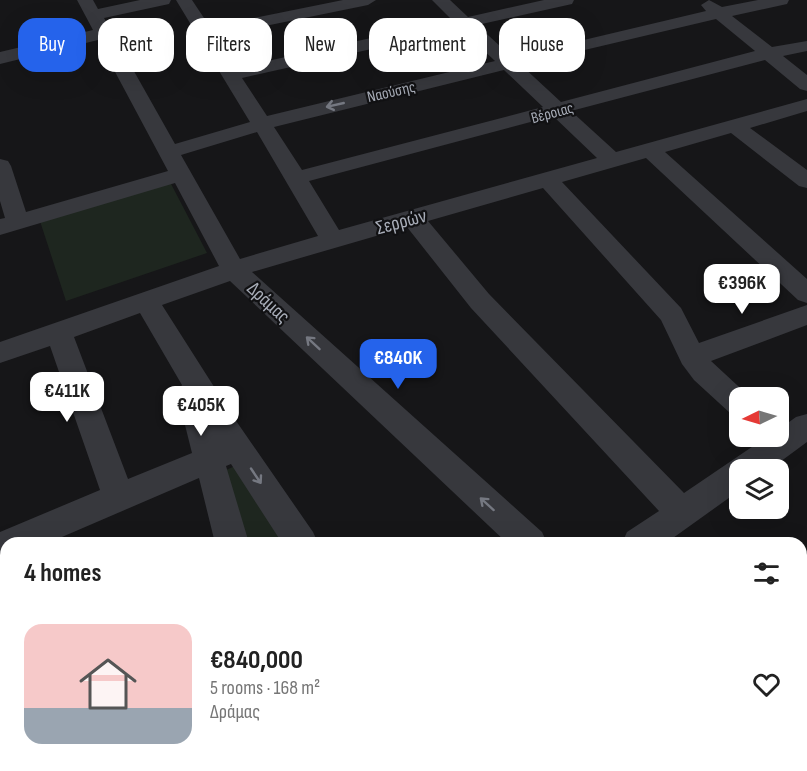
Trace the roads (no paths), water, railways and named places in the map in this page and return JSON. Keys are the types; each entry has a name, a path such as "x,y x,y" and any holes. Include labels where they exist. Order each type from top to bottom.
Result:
{"street":[{"path":"0,58 94,16 163,0"},
{"path":"184,0 195,18"},
{"path":"261,18 306,6 368,0"},
{"path":"440,0 459,18"},
{"path":"486,18 566,0"},
{"path":"702,0 807,85"},
{"name":"Ναούσης","path":"585,44 719,12 781,0"},
{"name":"Δράμας","path":"94,16 234,270 524,537"},
{"path":"230,75 369,44"},
{"path":"487,44 499,56"},
{"name":"Βέροιας","path":"296,178 807,46"},
{"name":"Ναούσης","path":"169,152 262,123 499,65"},
{"path":"228,72 332,239"},
{"path":"517,72 613,161"},
{"name":"Σερρών","path":"0,353 234,270 332,239 414,218 807,105"},
{"path":"735,126 807,181"},
{"path":"650,150 807,294"},
{"path":"0,166 9,224 181,174"},
{"path":"548,180 672,315 692,357 704,372 729,395"},
{"path":"414,218 480,301 682,513"},
{"path":"147,302 183,365 222,454 231,537"},
{"path":"692,357 807,315"},
{"path":"59,332 118,498"},
{"path":"789,435 807,426"},
{"path":"756,459 770,447"},
{"path":"25,537 222,454"},
{"path":"222,454 296,537"},
{"path":"648,537 729,480"}]}
